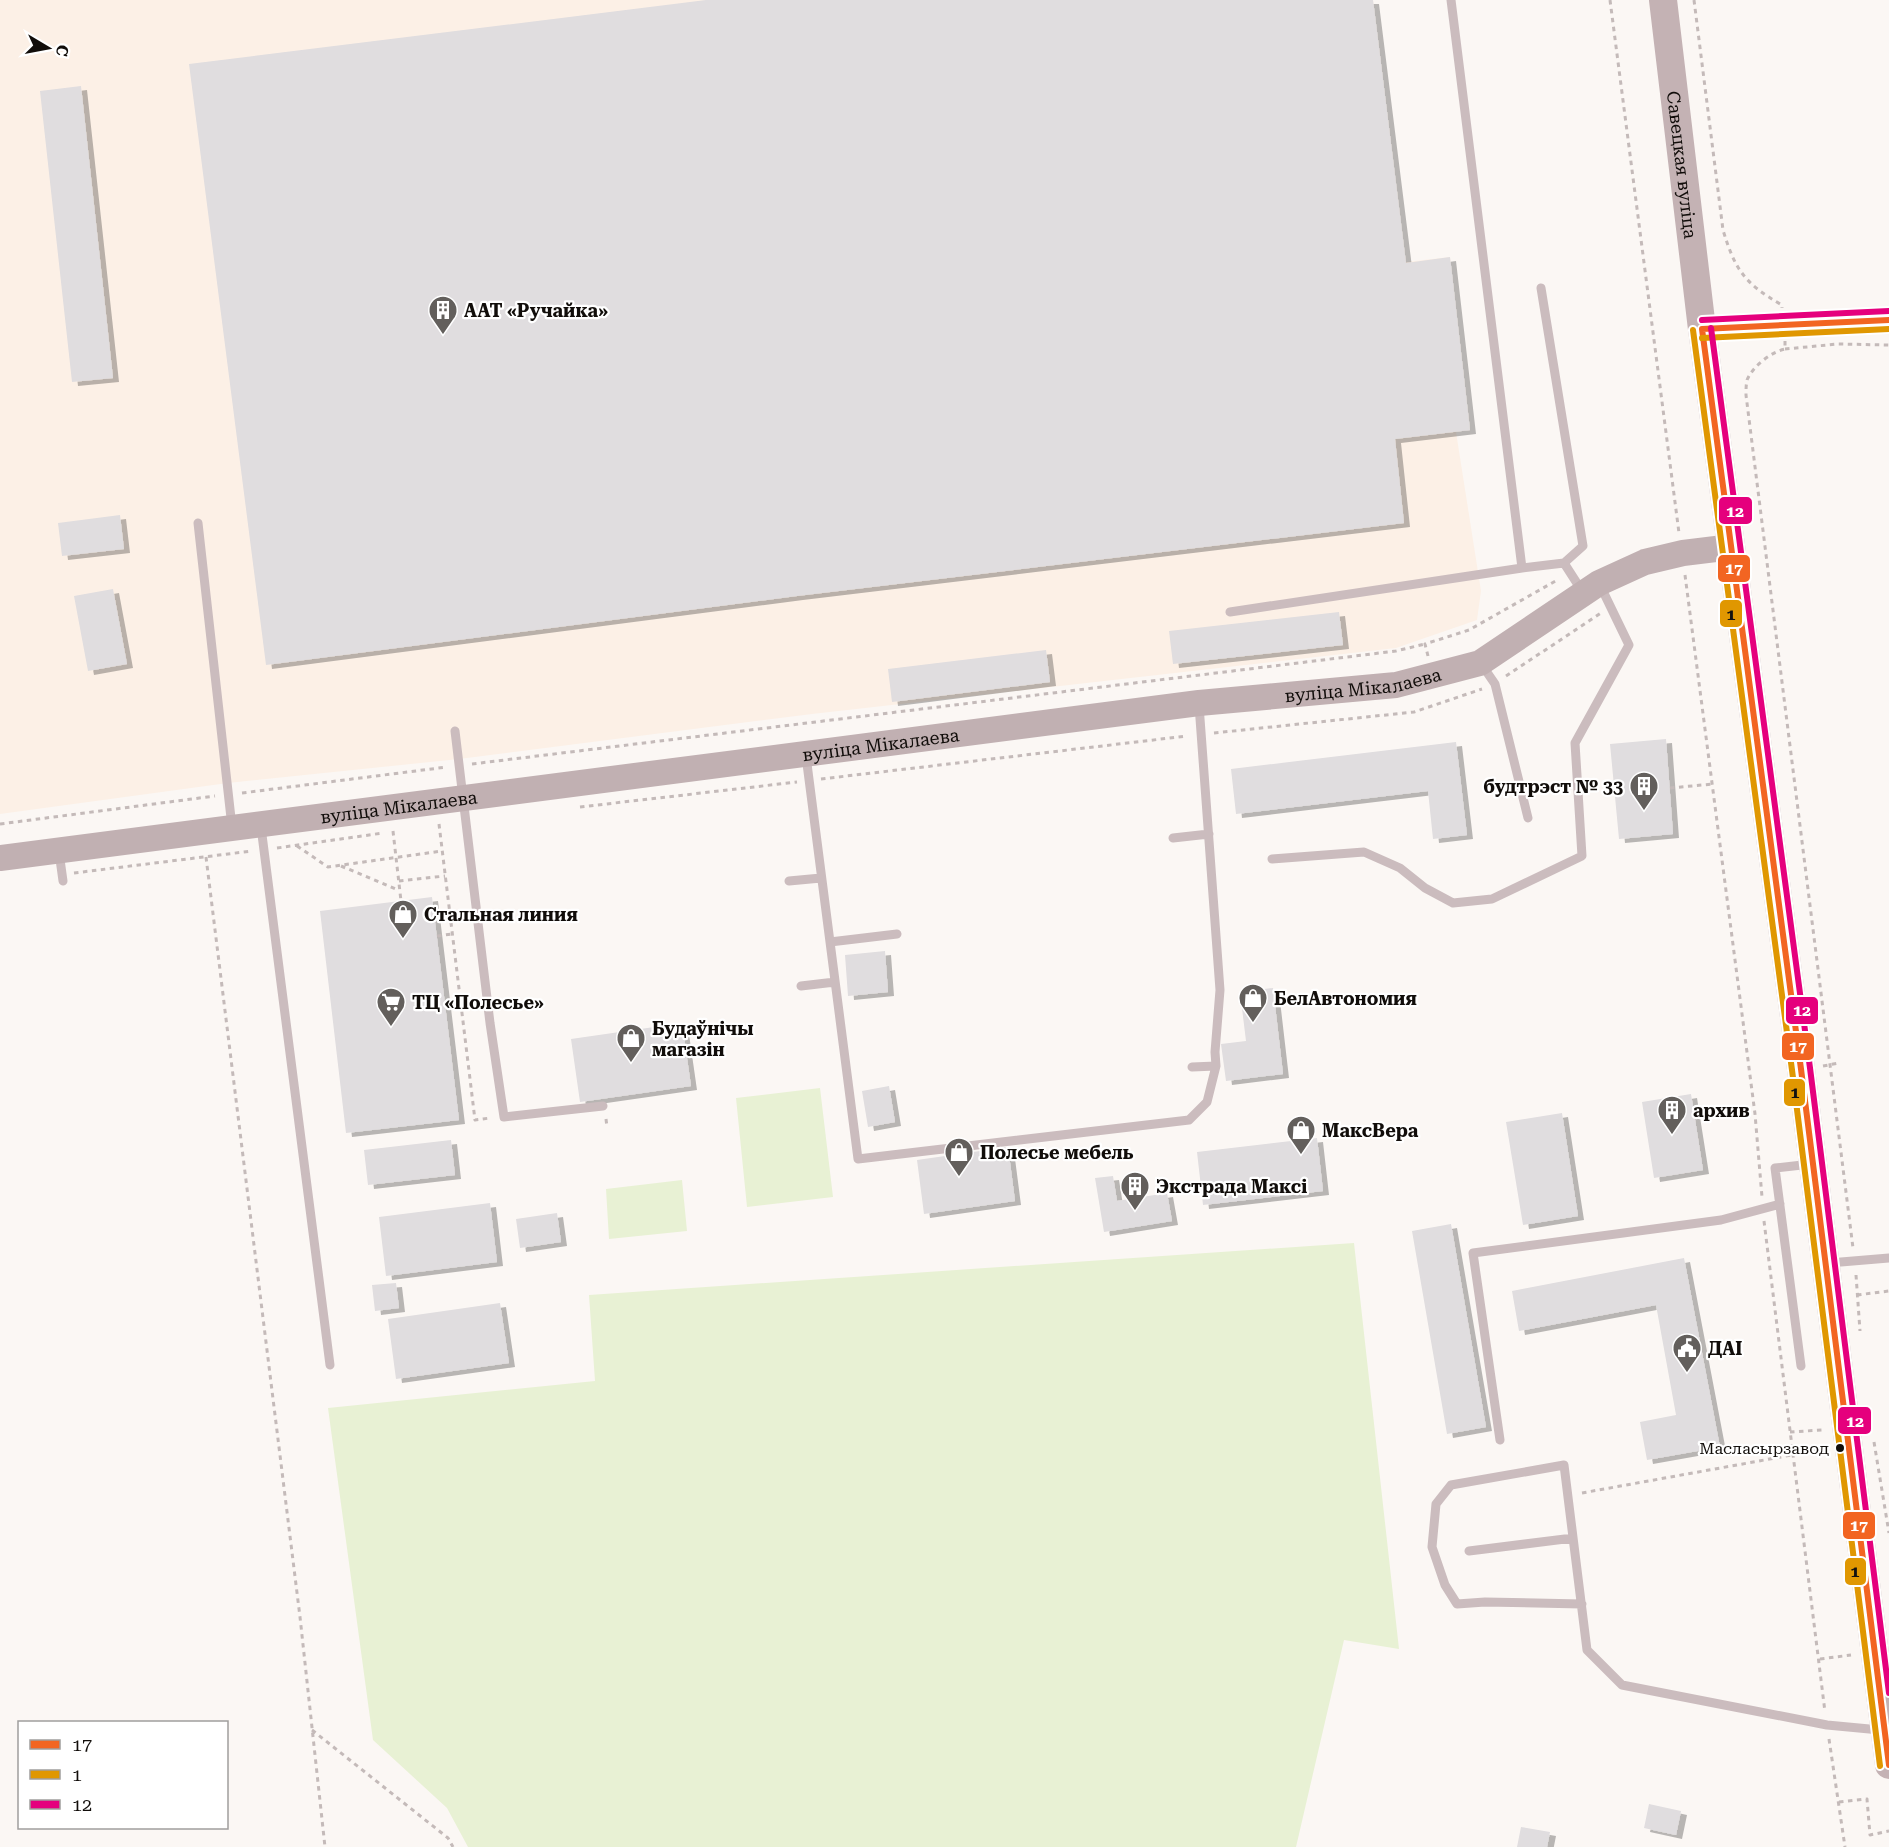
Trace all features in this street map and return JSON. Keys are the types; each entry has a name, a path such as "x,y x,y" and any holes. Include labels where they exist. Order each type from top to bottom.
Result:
{"main road":[{"name":"Савецкая вуліца","path":"1663,0 1702,329 1814,1164 1887,1730 1889,1765"},
{"name":"вуліца Мікалаева","path":"0,858 1199,703 1396,686 1480,663 1584,584 1645,562 1683,553 1732,547"}],"street":[{"path":"1702,329 1889,320"}],"lane":[{"path":"1451,0 1522,568"},
{"path":"1230,612 1564,563 1583,546 1541,288"},
{"path":"198,523 233,829"},
{"path":"1272,859 1365,852 1400,868 1425,888 1454,903 1492,899 1582,856 1575,743 1629,645 1584,584 1564,563"},
{"path":"1480,663 1495,684 1528,818"},
{"path":"806,753 858,1159 1189,1120 1207,1102 1216,1066 1220,990 1199,703"},
{"path":"455,731 490,1023 504,1117 603,1106"},
{"path":"261,825 330,1365"},
{"path":"1173,838 1209,834"},
{"path":"59,852 63,881"},
{"path":"789,881 821,878"},
{"path":"830,942 897,934"},
{"path":"801,986 835,982"},
{"path":"1192,1067 1216,1066"},
{"path":"1801,1366 1775,1168 1814,1164"},
{"path":"1500,1440 1473,1253 1721,1220 1780,1204"},
{"path":"1826,1264 1889,1258"},
{"path":"1582,1604 1485,1602 1457,1604 1445,1585 1432,1547 1436,1504 1451,1485 1564,1465 1582,1604 1587,1650 1622,1685 1827,1725 1887,1730"},
{"path":"1469,1551 1573,1538"}],"path":[{"path":"1610,0 1675,513 1683,553"},
{"path":"1694,0 1723,230 1730,253 1742,274 1756,290 1782,305 1785,348"},
{"path":"1860,1334 1855,1260 1746,382 1765,359 1785,348 1838,344 1889,345"},
{"path":"0,824 1396,651 1469,630 1584,584"},
{"path":"1425,644 1439,704"},
{"path":"1670,788 1713,784"},
{"path":"439,824 475,1120 504,1117"},
{"path":"393,831 401,901"},
{"path":"295,845 328,867 442,851"},
{"path":"206,857 325,1847"},
{"path":"339,866 399,891"},
{"path":"399,881 445,876"},
{"path":"437,936 452,934"},
{"path":"1857,1295 1889,1291"},
{"path":"1790,1432 1822,1430"},
{"path":"1873,1440 1889,1533"},
{"path":"1568,1496 1792,1455"},
{"path":"312,1729 448,1838 453,1847"},
{"path":"1839,1802 1867,1799 1870,1835 1889,1832"}],"shaded area":[{"path":"0,0 1373,0 1406,262 1450,257 1470,430 1456,432 1481,591 1477,620 1396,648 812,714 459,759 228,783 0,814"}],"green space":[{"path":"820,1088 833,1197 747,1207 736,1098"},
{"path":"682,1180 687,1231 609,1239 606,1189"},
{"path":"1354,1243 1399,1649 1344,1640 1296,1847 468,1847 447,1808 373,1740 328,1408 595,1381 589,1295"}],"building":[{"path":"706,0 1373,0 1406,263 1450,257 1470,430 1395,439 1404,523 797,596 266,665 189,64"},
{"path":"81,86 113,378 72,382 40,91"},
{"path":"120,515 124,549 62,556 58,523"},
{"path":"113,589 127,664 88,671 74,596"},
{"path":"1339,612 1343,645 1173,664 1169,631"},
{"path":"1046,650 1050,682 892,702 888,669"},
{"name":"будтрэст № 33","path":"1666,739 1673,834 1619,839 1610,744"},
{"path":"1456,742 1467,835 1433,839 1428,791 1236,814 1231,769"},
{"name":"ТЦ «Полесье»","path":"432,897 459,1120 346,1133 320,911"},
{"path":"885,951 888,992 848,996 845,955"},
{"path":"1273,988 1283,1074 1226,1081 1221,1044 1246,1041 1240,992"},
{"name":"Будаўнічы магазін","path":"682,1023 691,1086 580,1102 571,1039"},
{"path":"889,1086 895,1122 868,1127 862,1091"},
{"name":"архив","path":"1691,1094 1703,1170 1654,1178 1642,1102"},
{"path":"1562,1113 1578,1216 1523,1225 1506,1122"},
{"path":"1317,1138 1323,1191 1203,1205 1197,1152"},
{"path":"451,1140 455,1175 368,1185 364,1150"},
{"path":"1008,1147 1015,1201 924,1214 917,1160"},
{"name":"Экстрада Максі","path":"1113,1176 1117,1201 1167,1193 1172,1221 1104,1232 1095,1178"},
{"path":"490,1203 497,1262 386,1276 379,1217"},
{"path":"557,1213 561,1242 520,1248 516,1219"},
{"path":"1451,1224 1486,1427 1447,1434 1412,1231"},
{"name":"ДАІ","path":"1684,1258 1720,1447 1647,1460 1640,1422 1676,1415 1656,1305 1519,1331 1512,1291"},
{"path":"396,1283 399,1308 375,1311 372,1285"},
{"path":"500,1303 509,1363 396,1379 388,1319"},
{"path":"1649,1804 1681,1811 1676,1835 1644,1828"},
{"path":"1521,1827 1550,1832 1547,1847 1517,1847"}],"transit line":[{"name":"12","path":"1702,320 1889,311"},
{"name":"17","path":"1702,329 1889,320"},
{"name":"12","path":"1711,328 1810,1068 1889,1693"},
{"name":"17","path":"1702,329 1801,1069 1889,1765"},
{"name":"1","path":"1702,338 1889,329"},
{"name":"1","path":"1693,330 1792,1070 1880,1766"}],"place":[{"name":"ААТ «Ручайка»","path":"443,336"},
{"name":"будтрэст № 33","path":"1644,812"},
{"name":"Стальная линия","path":"403,940"},
{"name":"БелАвтономия","path":"1253,1024"},
{"name":"ТЦ «Полесье»","path":"391,1028"},
{"name":"Будаўнічы магазін","path":"631,1064"},
{"name":"архив","path":"1672,1136"},
{"name":"МаксBepa","path":"1301,1156"},
{"name":"Полесье мебель","path":"959,1178"},
{"name":"Экстрада Максі","path":"1135,1212"},
{"name":"ДАІ","path":"1687,1374"},
{"name":"Масласырзавод","path":"1840,1448"}]}
